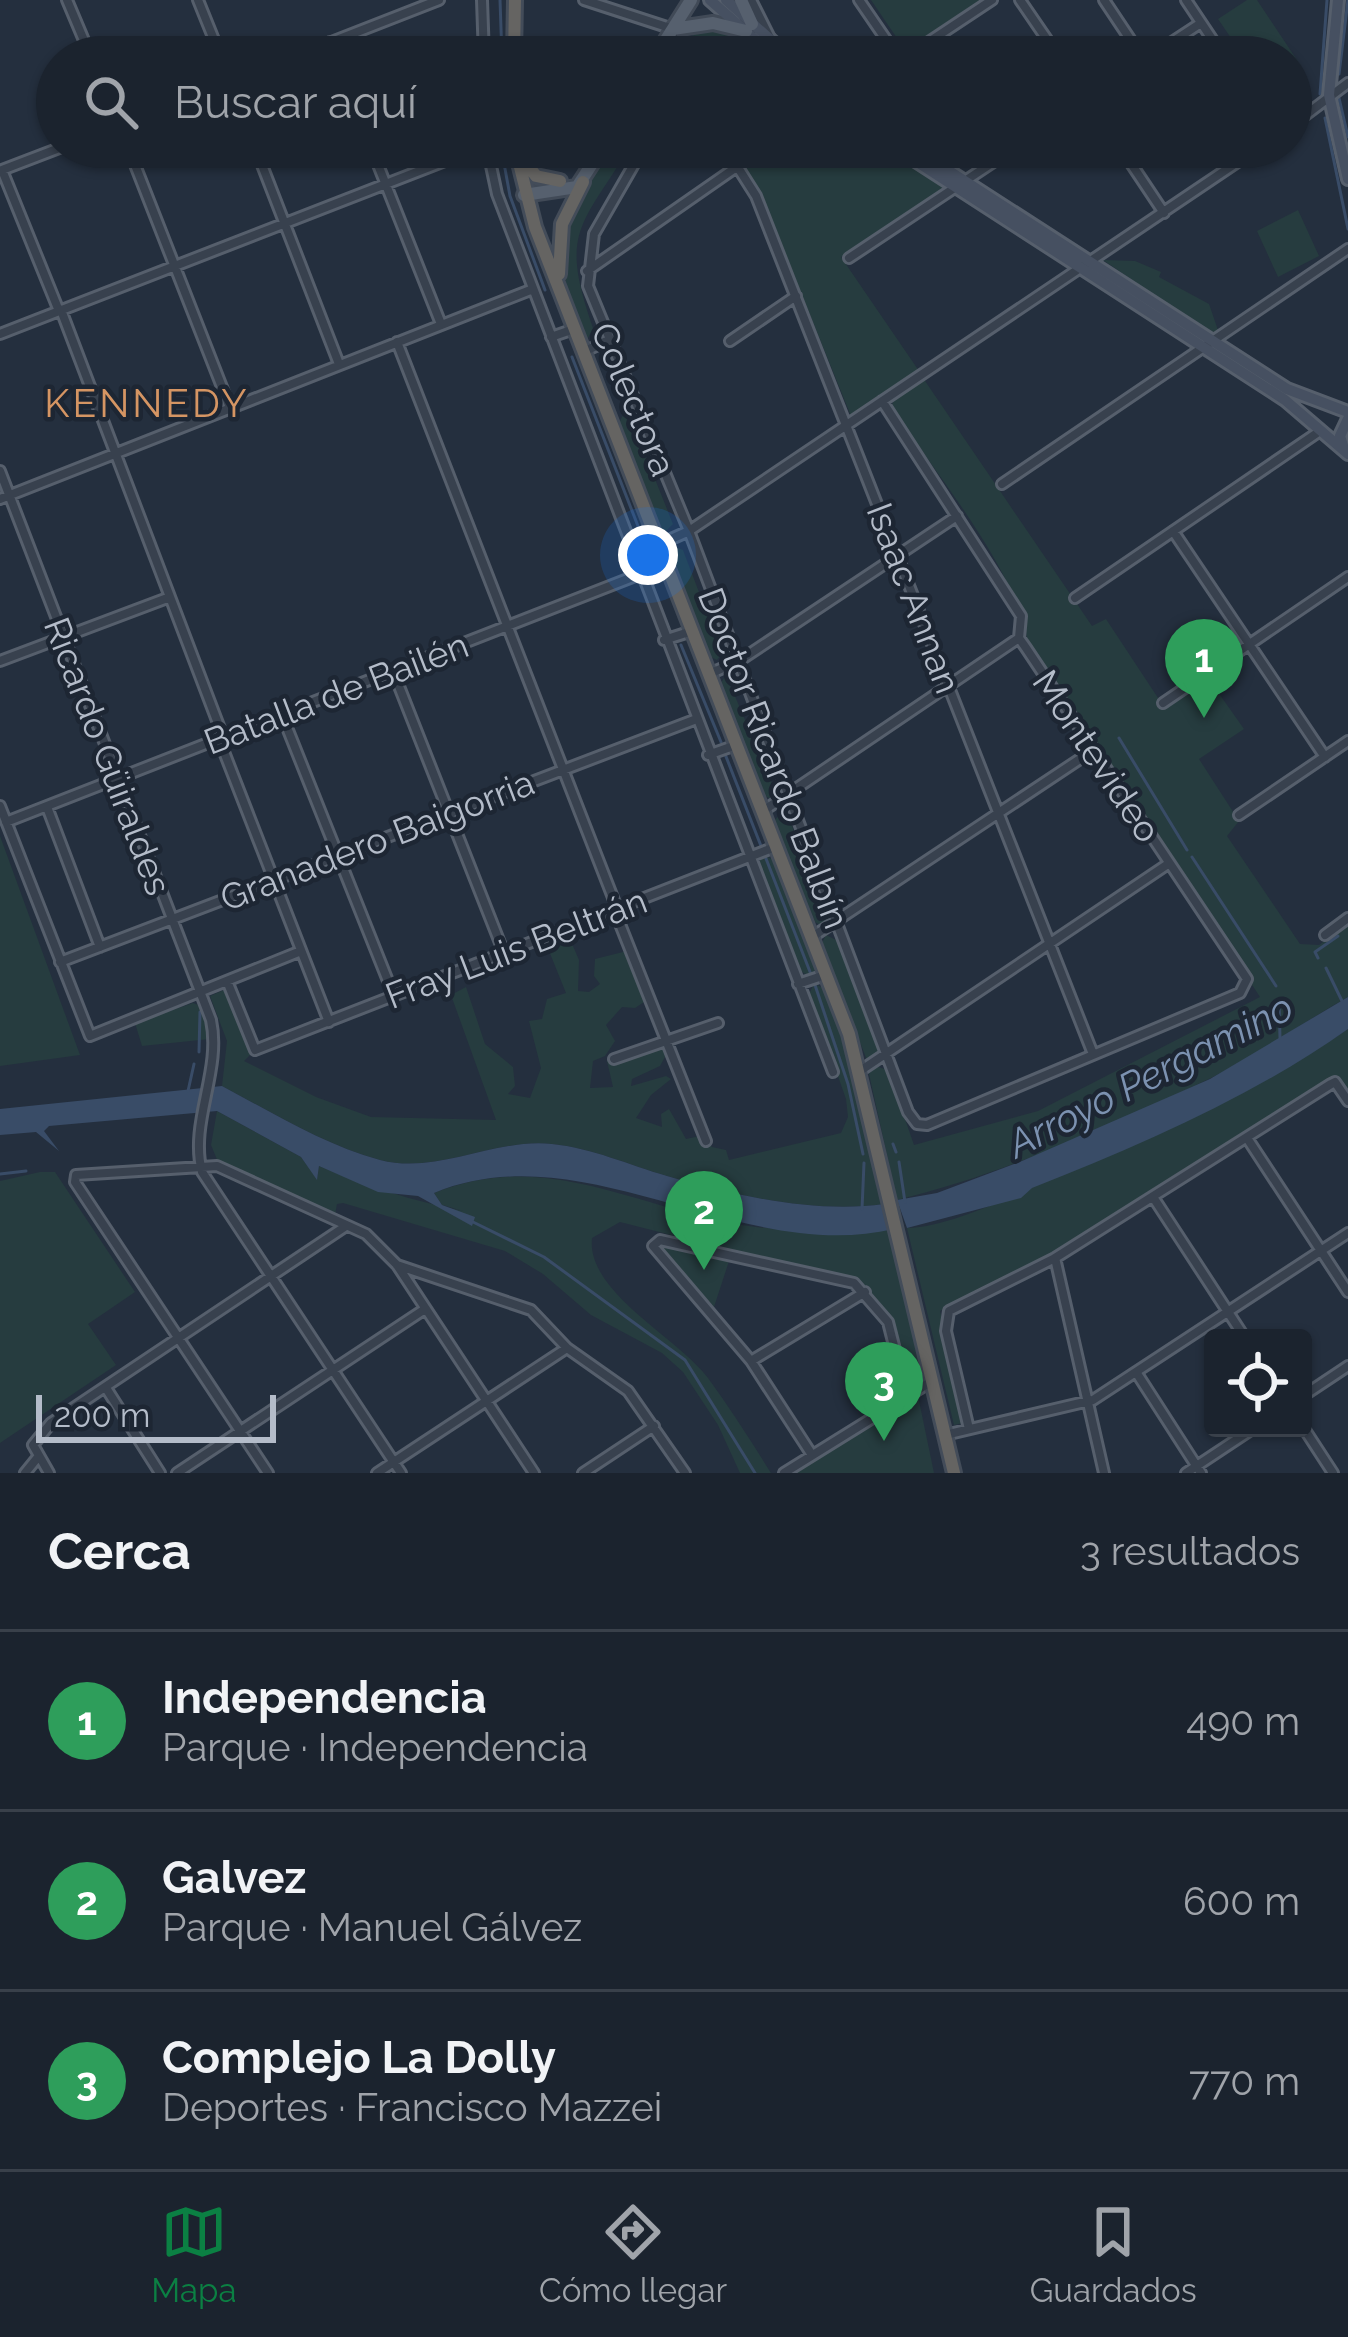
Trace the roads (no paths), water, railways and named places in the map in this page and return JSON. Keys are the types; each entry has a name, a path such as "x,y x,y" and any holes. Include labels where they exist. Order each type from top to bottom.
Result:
{"highway":[{"path":"514,36 515,0"},
{"name":"Doctor Ricardo Balbín","path":"519,168 523,192 574,329 827,975 860,1071 954,1473"},
{"path":"528,168 560,181"},
{"path":"565,305 560,236 583,182"}],"main road":[{"path":"668,36 691,0"},
{"path":"710,0 764,36"},
{"path":"726,0 757,36"},
{"path":"741,0 749,27"},
{"path":"1338,0 1329,95 1348,179"},
{"path":"673,28 713,22 749,27"},
{"path":"523,192 584,168"},
{"path":"523,192 583,182 590,168"},
{"path":"932,168 961,184"},
{"path":"940,168 1208,345 1285,400 1348,454"},
{"path":"1208,345 1303,398 1348,416 1340,436 1348,454"}],"street":[{"path":"67,0 82,36"},
{"path":"198,0 212,36"},
{"path":"348,36 439,0"},
{"path":"482,0 483,36"},
{"path":"584,0 673,28 673,36"},
{"path":"751,0 768,36"},
{"path":"859,0 886,36"},
{"path":"935,36 992,0"},
{"path":"1020,0 1045,36"},
{"path":"1103,0 1130,36"},
{"path":"1186,0 1210,36"},
{"path":"1180,36 1201,23"},
{"path":"1312,109 1348,83"},
{"path":"36,157 1,171 117,454 328,1022"},
{"path":"136,168 231,410"},
{"path":"263,168 339,364"},
{"path":"380,168 441,324"},
{"path":"0,334 427,168"},
{"name":"Colectora","path":"489,168 638,574 833,1072"},
{"path":"586,272 594,235 632,168"},
{"path":"586,272 735,168"},
{"name":"Isaac Annan","path":"739,168 757,196 1094,1054"},
{"path":"849,258 985,168"},
{"path":"1134,168 1164,213"},
{"path":"658,544 689,531 1229,168"},
{"path":"1002,484 1348,249"},
{"name":"Colectora","path":"586,272 917,1124 1094,1054"},
{"path":"5,498 533,289"},
{"path":"730,340 796,296"},
{"path":"550,338 574,329"},
{"path":"583,352 609,340"},
{"path":"397,341 706,1141"},
{"name":"Montevideo","path":"882,401 1022,616 1019,638 1247,979 1246,988 1094,1054"},
{"path":"1075,598 1319,431"},
{"name":"Ricardo Güiraldes","path":"0,471 5,498 200,991 215,1041 197,1148 200,1165"},
{"path":"710,674 739,661 957,516"},
{"path":"1173,531 1325,757"},
{"name":"Batalla de Bailén","path":"6,823 666,564"},
{"path":"1163,703 1348,577"},
{"path":"0,661 170,597"},
{"path":"664,640 692,631"},
{"path":"763,811 1019,638"},
{"path":"393,671 504,953"},
{"path":"282,715 341,853 394,996"},
{"name":"Granadero Baigorria","path":"60,962 694,720"},
{"path":"1240,815 1348,741"},
{"path":"708,755 737,744"},
{"path":"812,937 1092,751"},
{"path":"0,806 90,1036 301,951"},
{"path":"46,806 100,946"},
{"name":"Fray Luis Beltrán","path":"226,981 255,1051 777,846"},
{"path":"860,1071 1168,864"},
{"path":"1325,935 1348,918"},
{"path":"798,984 827,975"},
{"path":"614,1059 718,1022"},
{"path":"969,1429 945,1320 961,1302 1055,1258 1336,1082 1348,1101"},
{"path":"1247,1137 1348,1292"},
{"path":"200,1165 401,1473"},
{"path":"268,1473 75,1182 80,1173 200,1165 226,1169 380,1245 398,1265 534,1473"},
{"path":"1153,1197 1239,1329"},
{"path":"49,1473 33,1445 51,1424 347,1225"},
{"path":"945,1435 1088,1402 1348,1233"},
{"path":"812,1455 751,1361 652,1246 660,1240 841,1278 865,1292 888,1322 906,1393"},
{"path":"1055,1258 1103,1473"},
{"path":"398,1265 531,1310 567,1348 618,1381 685,1473"},
{"path":"751,1361 865,1292"},
{"path":"177,1473 425,1309"},
{"path":"377,1473 567,1348"},
{"path":"1312,1390 1348,1366"},
{"path":"1136,1372 1199,1469"},
{"path":"784,1473 933,1380"},
{"path":"106,1388 160,1473"},
{"path":"583,1473 654,1426"},
{"path":"1186,1473 1199,1469 1242,1437"},
{"path":"1310,1437 1333,1473"},
{"path":"25,1473 38,1457"}],"water":[{"path":"1348,997 1348,1029 1236,1097 1032,1188 1021,1198 907,1228 897,1200 937,1193 1022,1161 1210,1079"},
{"path":"222,1086 319,1137 380,1160 423,1163 508,1146 567,1146 746,1196 830,1207 884,1204 894,1229 836,1235 778,1230 605,1187 547,1178 490,1178 434,1193 442,1205 475,1217 472,1226 418,1196 378,1192 319,1166 317,1180 301,1157 217,1111 49,1126 44,1131 59,1151 36,1132 0,1135 0,1109"}],"waterway":[{"path":"500,0 501,36"},
{"path":"1320,94 1327,0"},
{"path":"1339,74 1348,0"},
{"path":"1339,98 1348,137"},
{"path":"1325,118 1348,229"},
{"path":"505,168 510,196 545,290"},
{"path":"572,357 652,562"},
{"path":"681,645 721,742"},
{"path":"1119,738 1187,850"},
{"path":"725,754 761,846"},
{"path":"765,856 812,977"},
{"name":"Arroyo Pergamino","path":"1192,857 1276,986"},
{"path":"1318,958 1315,952 1338,936"},
{"path":"1326,968 1342,1001"},
{"path":"815,985 848,1084 863,1154"},
{"name":"Arroyo Pergamino","path":"1279,1000 1280,1038"},
{"path":"199,1052 200,1012"},
{"path":"188,1091 194,1064"},
{"path":"893,1144 896,1152"},
{"path":"899,1162 905,1202"},
{"path":"862,1209 864,1163"},
{"path":"0,1174 26,1171"},
{"path":"473,1222 544,1257 685,1360 755,1473"}],"place":[{"name":"Independencia","path":"1204,718"},
{"name":"Galvez","path":"704,1270"},
{"name":"Complejo La Dolly","path":"884,1441"}],"district":[{"name":"KENNEDY","path":"147,403"}]}
